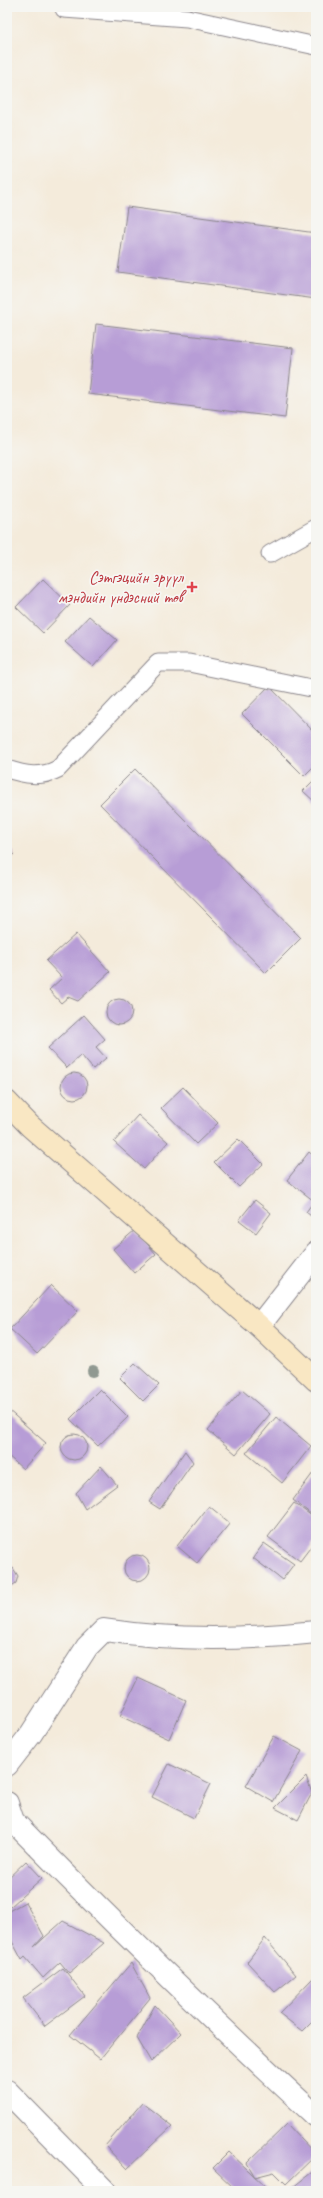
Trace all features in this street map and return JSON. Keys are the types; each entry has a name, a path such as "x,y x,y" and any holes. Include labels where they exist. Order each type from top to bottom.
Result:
{"main road":[{"path":"7,1102 30,1126 259,1326 316,1380"}],"street":[{"path":"259,1326 316,1253"},
{"path":"7,1765 31,1734 87,1646 104,1630 149,1637 235,1639 316,1632"},
{"path":"7,1803 13,1821 118,1928 210,2018 316,2116"},
{"path":"7,2092 105,2191"}],"lane":[{"path":"64,9 187,18 316,46"},
{"path":"270,554 316,528"},
{"path":"7,769 34,775 48,774 58,769 158,663 189,663 316,689"}],"building":[{"path":"127,207 316,233 316,299 118,272"},
{"path":"96,324 293,348 285,418 88,394"},
{"path":"43,579 70,605 43,633 16,607"},
{"path":"89,616 117,640 93,667 65,642"},
{"path":"269,686 316,734 316,764 304,776 242,714"},
{"path":"135,769 301,938 266,973 100,804"},
{"path":"316,778 316,803 303,791"},
{"path":"7,846 14,854 7,860"},
{"path":"76,934 110,972 78,1001 68,997 61,1003 49,990 62,978 46,961"},
{"path":"119,999 128,1003 132,1012 128,1021 119,1025 110,1021 106,1012 110,1003"},
{"path":"84,1015 105,1039 96,1047 106,1058 93,1069 81,1055 67,1068 48,1048"},
{"path":"74,1073 83,1077 87,1086 83,1095 74,1099 65,1095 61,1086 65,1077"},
{"path":"183,1087 218,1123 196,1144 161,1108"},
{"path":"138,1115 168,1142 144,1169 114,1142"},
{"path":"238,1139 263,1164 239,1187 214,1162"},
{"path":"309,1152 316,1158 316,1220 306,1212 314,1201 287,1180"},
{"path":"255,1200 271,1213 256,1233 239,1220"},
{"path":"135,1230 156,1254 134,1273 113,1249"},
{"path":"51,1285 78,1311 37,1354 10,1329"},
{"path":"135,1363 159,1385 143,1401 120,1378"},
{"path":"100,1389 128,1417 98,1446 70,1419"},
{"path":"242,1390 270,1414 236,1454 208,1430"},
{"path":"7,1409 46,1443 23,1469 7,1455"},
{"path":"276,1417 311,1446 282,1483 246,1453"},
{"path":"74,1434 83,1438 87,1447 83,1456 74,1460 65,1456 61,1447 65,1438"},
{"path":"185,1451 193,1462 160,1509 149,1502"},
{"path":"101,1466 117,1485 85,1509 76,1493"},
{"path":"316,1469 316,1518 293,1500"},
{"path":"294,1503 316,1519 316,1540 300,1561 268,1537"},
{"path":"209,1506 230,1523 197,1563 177,1546"},
{"path":"264,1543 294,1564 282,1580 253,1558"},
{"path":"137,1555 146,1559 150,1568 146,1577 137,1581 128,1577 124,1568 128,1559"},
{"path":"7,1566 13,1568 18,1576 16,1583 10,1587 7,1587"},
{"path":"138,1678 186,1700 169,1739 120,1716"},
{"path":"274,1736 302,1751 273,1802 246,1786"},
{"path":"169,1764 211,1784 194,1818 152,1797"},
{"path":"306,1777 312,1793 298,1820 275,1808"},
{"path":"26,1861 42,1878 10,1907 7,1904 7,1879"},
{"path":"25,1902 44,1936 34,1947 63,1921 104,1943 69,1973 60,1962 43,1978 25,1957 22,1960 7,1932 7,1912"},
{"path":"265,1938 296,1975 275,1992 247,1962"},
{"path":"131,1963 150,1998 100,2059 70,2035"},
{"path":"63,1968 85,1996 45,2026 23,1998"},
{"path":"313,1978 316,1980 316,2017 302,2031 279,2013"},
{"path":"155,2005 181,2033 151,2062 137,2038"},
{"path":"142,2103 172,2126 127,2169 105,2146"},
{"path":"287,2124 316,2155 286,2184 274,2172 255,2177 247,2163"},
{"path":"229,2152 269,2190 237,2191 213,2168"},
{"path":"316,2169 316,2191 288,2191"}],"place":[{"name":"Сэтгэцийн эрүүл мэндийн үндэсний төв","path":"192,587"}]}
